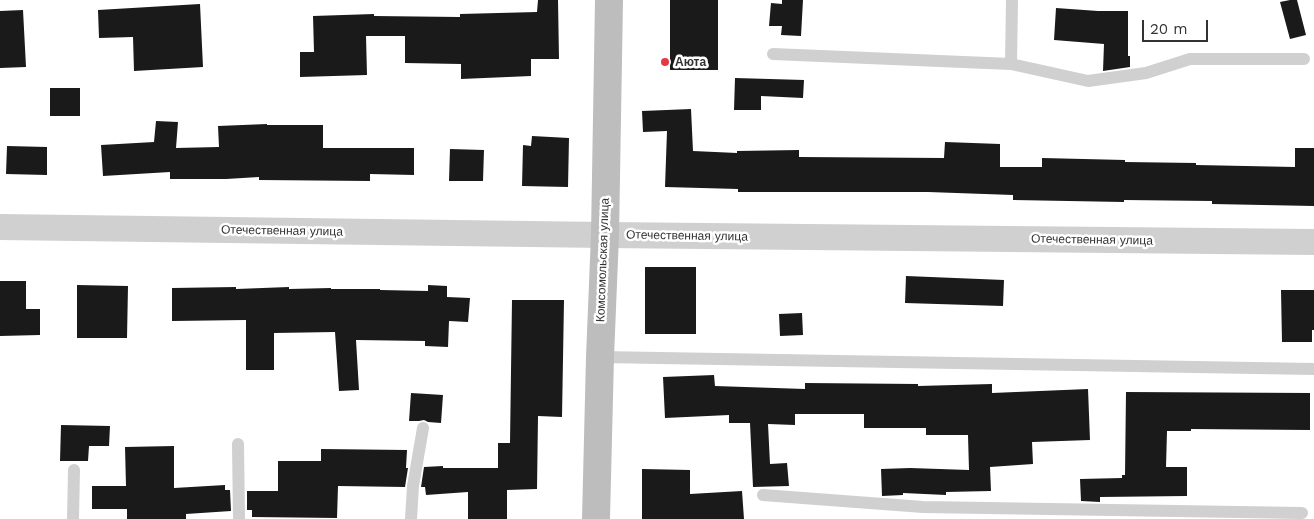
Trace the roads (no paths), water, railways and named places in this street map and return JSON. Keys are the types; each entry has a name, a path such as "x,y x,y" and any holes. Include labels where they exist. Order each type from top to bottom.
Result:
{"main road":[{"name":"Комсомольская улица","path":"596,519 605,235 609,0"}],"street":[{"name":"Отечественная улица","path":"0,227 1314,242"}],"lane":[{"path":"1011,64 1012,0"},
{"path":"772,54 1011,64 1088,81 1146,74 1190,59 1304,59"},
{"path":"600,357 1314,369"},
{"path":"411,519 413,486 423,428"},
{"path":"238,444 239,519"},
{"path":"73,519 74,470"},
{"path":"763,495 923,513 1189,515 1302,512"}],"place":[{"name":"Аюта","path":"665,62"}]}
